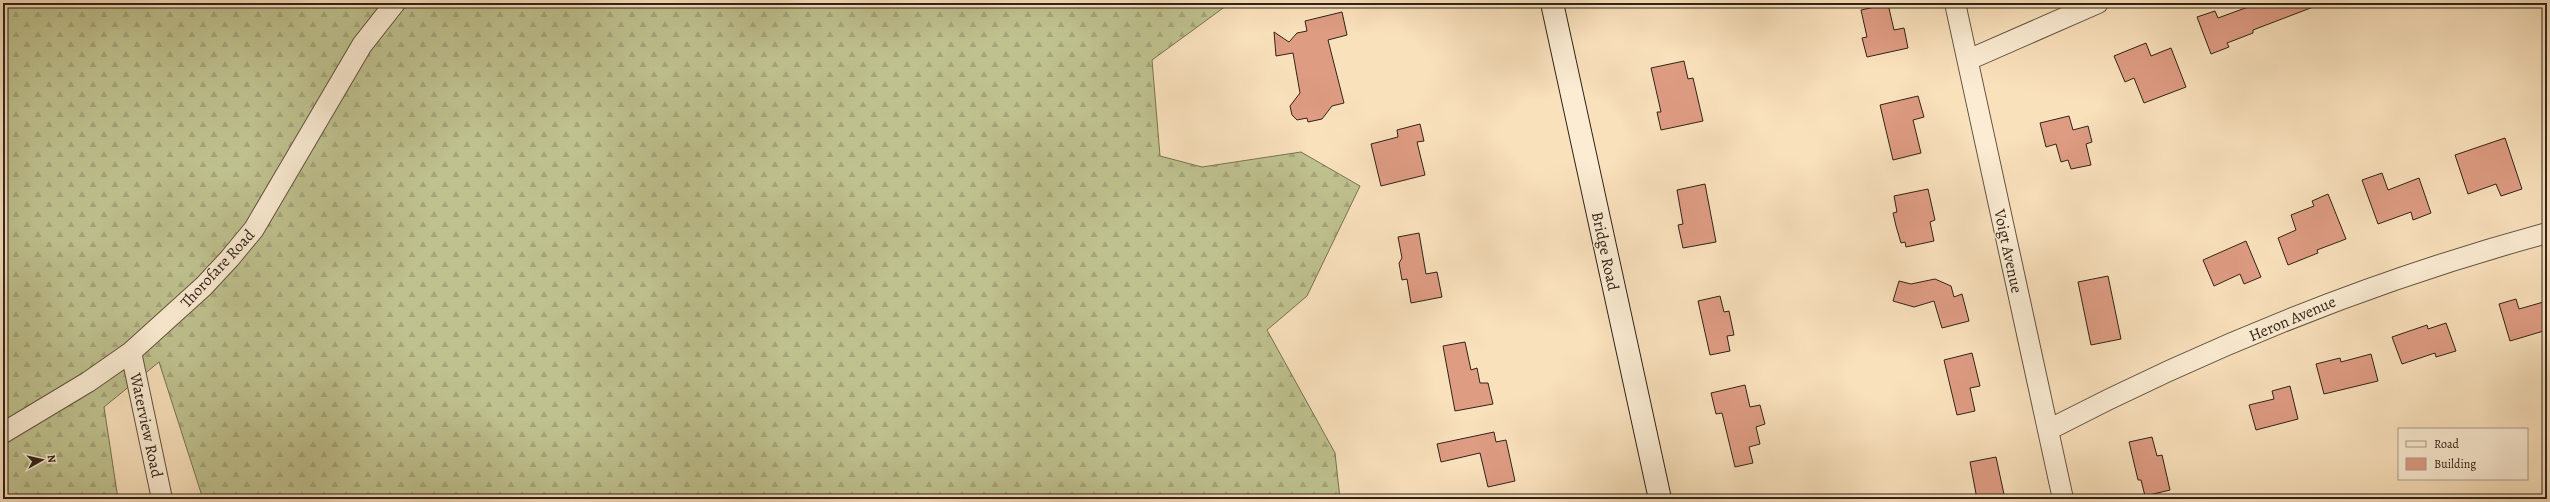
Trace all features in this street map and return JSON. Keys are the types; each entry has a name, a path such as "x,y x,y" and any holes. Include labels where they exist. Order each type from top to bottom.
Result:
{"main road":[{"name":"Bridge Road","path":"1552,3 1660,499"}],"street":[{"name":"Thorofare Road","path":"3,434 82,386 131,352 204,286 254,229 362,45 395,3"},
{"name":"Voigt Avenue","path":"1955,3 2063,499"},
{"path":"1968,60 2098,3"},
{"name":"Heron Avenue","path":"2048,430 2167,370 2341,297 2408,274 2547,233"},
{"name":"Waterview Road","path":"131,352 162,499"}],"green space":[{"path":"3,3 1230,3 1152,60 1160,156 1202,167 1301,152 1360,186 1307,296 1267,330 1335,453 1340,499 203,499 159,362 104,407 118,499 3,499"}],"building":[{"path":"2259,3 2321,4 2253,30 2253,33 2227,43 2229,47 2211,54 2197,17 2215,11 2218,18"},
{"path":"1888,4 1894,30 1904,28 1908,48 1867,57 1862,38 1867,37 1861,10"},
{"path":"1342,12 1347,35 1328,40 1344,103 1332,106 1322,119 1308,122 1307,118 1297,120 1292,115 1290,106 1300,93 1293,53 1276,56 1274,32 1289,42 1297,33 1307,31 1305,21"},
{"path":"2146,43 2151,56 2171,48 2186,87 2144,103 2134,78 2125,82 2114,56"},
{"path":"1684,61 1688,79 1693,78 1703,121 1661,130 1657,112 1661,112 1651,68"},
{"path":"1918,96 1924,117 1913,120 1921,153 1893,160 1880,105"},
{"path":"2069,116 2073,130 2088,126 2092,142 2086,144 2091,165 2071,169 2068,160 2061,162 2056,144 2046,147 2040,123"},
{"path":"1420,124 1424,141 1417,142 1425,175 1381,186 1371,144 1398,137 1397,130"},
{"path":"2505,138 2522,189 2501,196 2496,184 2468,194 2455,155"},
{"path":"2382,173 2388,190 2419,178 2431,213 2413,220 2411,212 2378,224 2362,180"},
{"path":"1705,184 1716,242 1683,248 1678,225 1683,224 1677,190"},
{"path":"1928,189 1935,220 1930,222 1934,241 1906,247 1905,242 1901,243 1896,226 1893,213 1897,212 1894,196"},
{"path":"2328,194 2346,239 2317,250 2318,253 2288,265 2278,238 2296,230 2291,215 2314,206 2312,201"},
{"path":"1419,233 1426,274 1437,272 1442,297 1411,303 1407,279 1402,280 1399,263 1402,258 1398,237"},
{"path":"2246,241 2261,277 2244,284 2240,274 2214,286 2203,260"},
{"path":"2108,276 2121,339 2091,345 2078,282"},
{"path":"1935,279 1951,286 1954,297 1962,294 1969,321 1942,328 1934,301 1914,307 1893,301 1899,281 1911,284"},
{"path":"1720,296 1724,312 1729,311 1734,335 1727,336 1730,351 1710,355 1698,301"},
{"path":"2516,299 2519,309 2547,301 2547,330 2510,341 2499,304"},
{"path":"2446,323 2456,351 2436,357 2435,353 2402,364 2392,337 2427,325 2428,329"},
{"path":"1465,342 1471,370 1477,368 1480,383 1488,383 1493,404 1455,411 1443,346"},
{"path":"1972,353 1980,386 1970,388 1975,411 1957,415 1944,360"},
{"path":"2371,354 2378,381 2324,394 2316,364 2340,358 2341,362"},
{"path":"1745,385 1750,407 1760,405 1765,424 1756,427 1760,444 1749,447 1753,463 1735,467 1722,413 1716,414 1711,393"},
{"path":"2290,386 2298,419 2256,430 2249,405 2274,399 2272,391"},
{"path":"1494,432 1496,442 1506,440 1515,481 1488,487 1480,453 1441,462 1437,444"},
{"path":"2152,437 2157,456 2162,455 2170,490 2145,496 2141,480 2138,480 2129,442"},
{"path":"1996,457 2005,499 1977,499 1970,462"}]}
